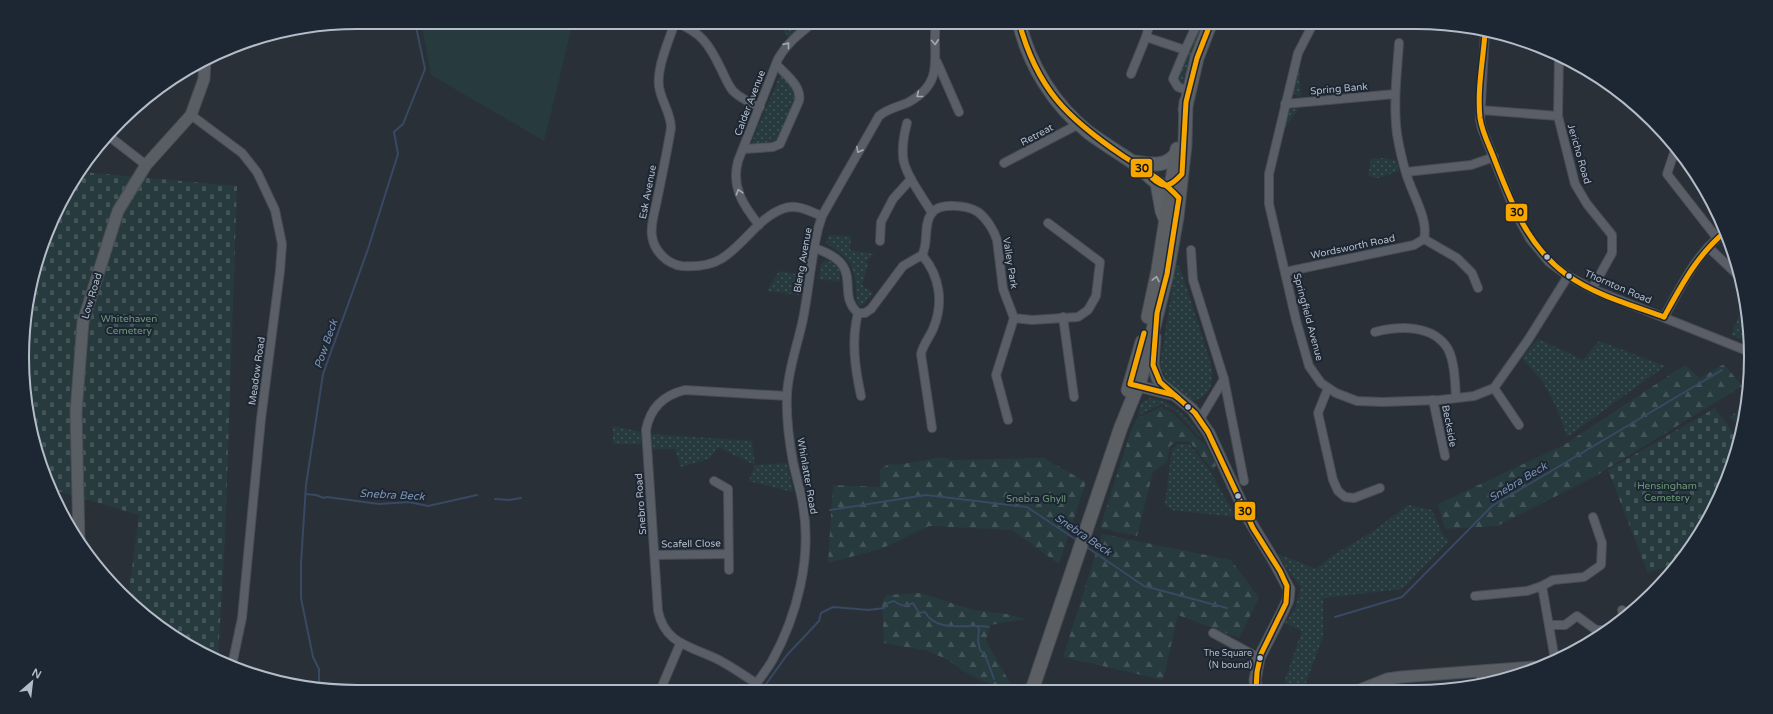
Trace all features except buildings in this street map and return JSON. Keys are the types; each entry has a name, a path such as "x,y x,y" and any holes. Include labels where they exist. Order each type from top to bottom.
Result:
{"highway":[{"path":"1136,383 1166,221 1167,185 1176,154 1197,58 1208,29"},
{"path":"1034,685 1136,383 1157,313 1167,274 1180,198 1188,97"}],"main road":[{"path":"1021,29 1029,53 1042,79 1059,103 1079,124 1097,139 1167,185 1180,198"},
{"name":"Low Road","path":"80,532 76,412 83,322 118,211 146,165 190,115 204,79 205,67"},
{"path":"1132,162 1160,164 1170,160 1176,154"},
{"path":"1167,185 1182,174"},
{"path":"1157,313 1153,365 1154,371 1161,384 1192,409 1200,419 1219,452 1248,518 1289,589 1288,600 1259,658 1256,685"},
{"path":"1136,383 1161,384"},
{"path":"1136,383 1174,395"},
{"path":"1370,685 1389,684 1481,671 1521,668"}],"street":[{"name":"Esk Avenue","path":"673,29 659,71 660,91 671,118 671,128 651,235 653,244 658,252 666,260 677,265 698,266 720,259 759,225 774,213 782,209 791,206 822,216"},
{"path":"692,29 708,44 728,85 734,92 740,97 760,107"},
{"name":"Calder Avenue","path":"759,225 744,205 737,188 736,170 776,64 784,48 805,29"},
{"path":"935,29 936,62 959,112"},
{"path":"1131,74 1148,29"},
{"path":"1188,97 1178,87 1173,79 1195,29"},
{"name":"Springfield Avenue","path":"1310,29 1298,53 1269,174 1269,204 1309,366 1321,383 1336,393 1357,401 1383,402 1456,398 1474,396 1494,388"},
{"name":"Thornton Road","path":"1485,36 1480,110 1482,129 1515,212 1530,240 1549,262 1568,276 1592,289 1744,349"},
{"path":"1146,37 1185,50"},
{"path":"1399,43 1395,94 1397,134 1406,172 1426,232 1424,239 1457,258 1472,273 1478,288"},
{"name":"Bleng Avenue","path":"787,396 788,379 803,318 814,248 822,216 879,116 884,111 908,102 923,93 935,72 936,62"},
{"name":"Jericho Road","path":"1559,62 1558,116 1575,184 1587,204 1612,235 1612,253 1592,289"},
{"name":"Calder Avenue","path":"744,149 773,147 780,144 799,101 800,94 797,87 776,64"},
{"name":"Spring Bank","path":"1285,104 1395,94"},
{"path":"1480,110 1558,116"},
{"name":"Meadow Road","path":"190,115 242,154 257,172 275,210 282,244 280,271 261,419 242,618 233,661"},
{"path":"814,248 832,255 844,266 847,274 850,301 853,308 858,313 865,313 871,309 903,266 922,255 926,246 927,223 932,213 911,179 903,158 903,136 907,123"},
{"name":"Retreat","path":"1004,163 1079,124"},
{"path":"112,139 146,165"},
{"path":"1673,154 1667,174 1717,238"},
{"path":"1406,172 1471,165 1494,157"},
{"path":"880,241 881,222 893,199 911,179"},
{"name":"Valley Park","path":"932,213 942,207 973,210 979,213 995,232 1003,289 1014,318"},
{"path":"1008,420 996,375 1014,318 1032,320 1078,316 1088,310 1096,296 1100,262 1048,223"},
{"path":"1664,317 1696,260 1721,235"},
{"name":"Wordsworth Road","path":"1285,272 1414,245 1424,239"},
{"path":"1708,248 1732,270"},
{"path":"1191,250 1193,280 1224,379 1244,481"},
{"path":"922,255 933,270 939,289 936,322 923,346 921,354 932,428"},
{"path":"1519,425 1494,388 1528,340 1568,276"},
{"path":"858,313 854,330 856,370 861,396"},
{"path":"1063,318 1074,397"},
{"path":"1375,332 1392,328 1415,328 1436,336 1448,350 1454,370 1456,398"},
{"path":"1200,419 1224,379"},
{"path":"1328,388 1318,413 1332,480 1338,491 1345,496 1354,498 1380,488"},
{"name":"Snebro Road","path":"756,683 717,659 680,644 667,632 660,620 658,611 646,430 652,413 658,404 668,396 685,390 787,396"},
{"name":"Whinlatter Road","path":"756,683 771,661 793,613 799,592 804,557 805,537 803,506 793,462 787,396"},
{"name":"Beckside","path":"1433,400 1445,456"},
{"path":"931,417 940,415"},
{"name":"Scafell Close","path":"714,481 728,489 729,570"},
{"path":"1475,596 1527,591 1542,586 1553,580 1584,577 1601,565 1602,543 1593,517"},
{"name":"Scafell Close","path":"655,555 728,554"},
{"path":"1542,586 1554,654"},
{"path":"1549,625 1565,625 1577,616 1598,630"},
{"path":"1213,633 1259,658"},
{"path":"663,685 680,644"},
{"path":"1481,671 1481,679"}],"green space":[{"path":"422,29 571,29 544,141 431,75"},
{"path":"782,29 799,29 789,37"},
{"path":"1199,29 1202,29 1183,84 1180,85 1176,81"},
{"path":"1299,68 1301,97 1294,94 1293,87"},
{"path":"780,75 792,88 795,96 780,135 775,141 751,144"},
{"path":"1299,108 1284,129 1288,110"},
{"path":"1383,158 1396,160 1399,171 1378,178 1368,176 1371,159"},
{"name":"Whitehaven Cemetery","path":"86,172 237,186 225,538 218,654 175,630 157,617 129,593 139,515 58,491 46,462 35,421 29,357 35,293 46,252 54,231 73,193"},
{"path":"829,235 851,236 850,250 874,254 866,261 868,265 862,285 873,293 864,304 860,306 857,304 856,283 852,268 843,256 826,243"},
{"path":"826,260 833,263 840,271 840,282 819,279 821,264"},
{"path":"1176,265 1180,267 1212,368 1212,379 1208,392 1194,401 1168,383 1160,365"},
{"path":"779,271 802,275 799,295 767,291"},
{"path":"1741,311 1743,339 1731,335"},
{"path":"1538,339 1583,360 1599,341 1665,366 1567,437 1556,406 1543,382 1522,358"},
{"path":"1724,364 1742,386 1594,477 1497,526 1445,529 1438,504 1564,445 1685,365 1700,378"},
{"path":"1150,398 1168,403 1175,408 1187,419 1204,439 1198,436 1175,411 1161,404 1138,416 1140,404"},
{"path":"1161,407 1173,413 1197,438 1205,444 1216,465 1213,471 1190,442 1177,441 1170,446 1167,462 1153,472 1137,536 1100,528 1130,434 1137,418"},
{"name":"Hensingham Cemetery","path":"1715,408 1735,435 1719,483 1689,539 1669,565 1648,573 1608,470"},
{"path":"1740,409 1738,421 1736,422 1730,417"},
{"path":"613,426 641,432 641,444 613,444"},
{"path":"652,434 752,441 755,465 718,447 709,459 681,467 675,449 653,449"},
{"path":"1178,444 1189,444 1208,468 1236,517 1171,510 1165,503 1172,449"},
{"name":"Snebra Ghyll","path":"942,457 954,460 1044,458 1086,482 1059,564 1012,530 929,526 881,549 828,563 833,485 880,487 880,469 889,464 897,465"},
{"path":"787,463 793,492 749,481 755,465"},
{"path":"1408,505 1432,510 1442,533 1449,541 1402,589 1323,598 1323,637 1305,685 1292,685 1284,683 1302,631 1285,623 1295,608 1301,587 1290,574 1278,554 1316,569 1329,558 1375,530"},
{"path":"1102,534 1231,560 1259,598 1239,638 1178,615 1163,680 1063,657"},
{"path":"921,593 973,610 1006,614 1026,619 990,625 986,641 1011,685 991,685 963,671 948,660 928,651 884,643 882,603 887,595"}],"waterway":[{"name":"Pow Beck","path":"319,682 319,669 313,657 301,598 301,563 306,485 323,374 368,249 398,154 394,132 403,124 425,69 416,29"},
{"name":"Snebra Beck","path":"1335,617 1402,597 1492,506 1722,370"},
{"name":"Snebra Beck","path":"306,494 324,498 327,497 379,504 409,502 428,506 477,495"},
{"name":"Snebra Beck","path":"830,510 926,495 1027,507 1078,541"},
{"name":"Snebra Beck","path":"495,499 509,500 521,498"},
{"name":"Snebra Beck","path":"1085,546 1144,586 1227,608"},
{"path":"765,685 787,655 819,621 821,613 833,607 869,610 884,608 888,603 894,601 903,605 913,603 919,613 925,612 930,619 937,623 954,626 989,627"},
{"path":"977,626 979,629 978,640 980,650 985,655 994,679"}],"transit line":[{"name":"30","path":"1021,29 1035,66 1045,84 1070,115 1103,142 1160,180 1179,198 1167,274 1157,313 1153,365 1160,382 1195,413 1208,432 1253,528 1280,571 1287,586 1286,603 1261,654 1257,672 1256,685"},
{"name":"30","path":"1152,178 1161,184 1168,185 1182,174 1186,102 1197,58 1208,29"},
{"name":"30","path":"1485,36 1479,97 1481,123 1514,207 1531,237 1541,251 1553,263 1578,282 1601,294 1664,317"},
{"name":"30","path":"1664,317 1690,272 1706,251 1721,236"},
{"name":"30","path":"1144,333 1130,384 1174,395 1178,398"}],"place":[{"name":"The Square (N bound)","path":"1260,658"}]}
